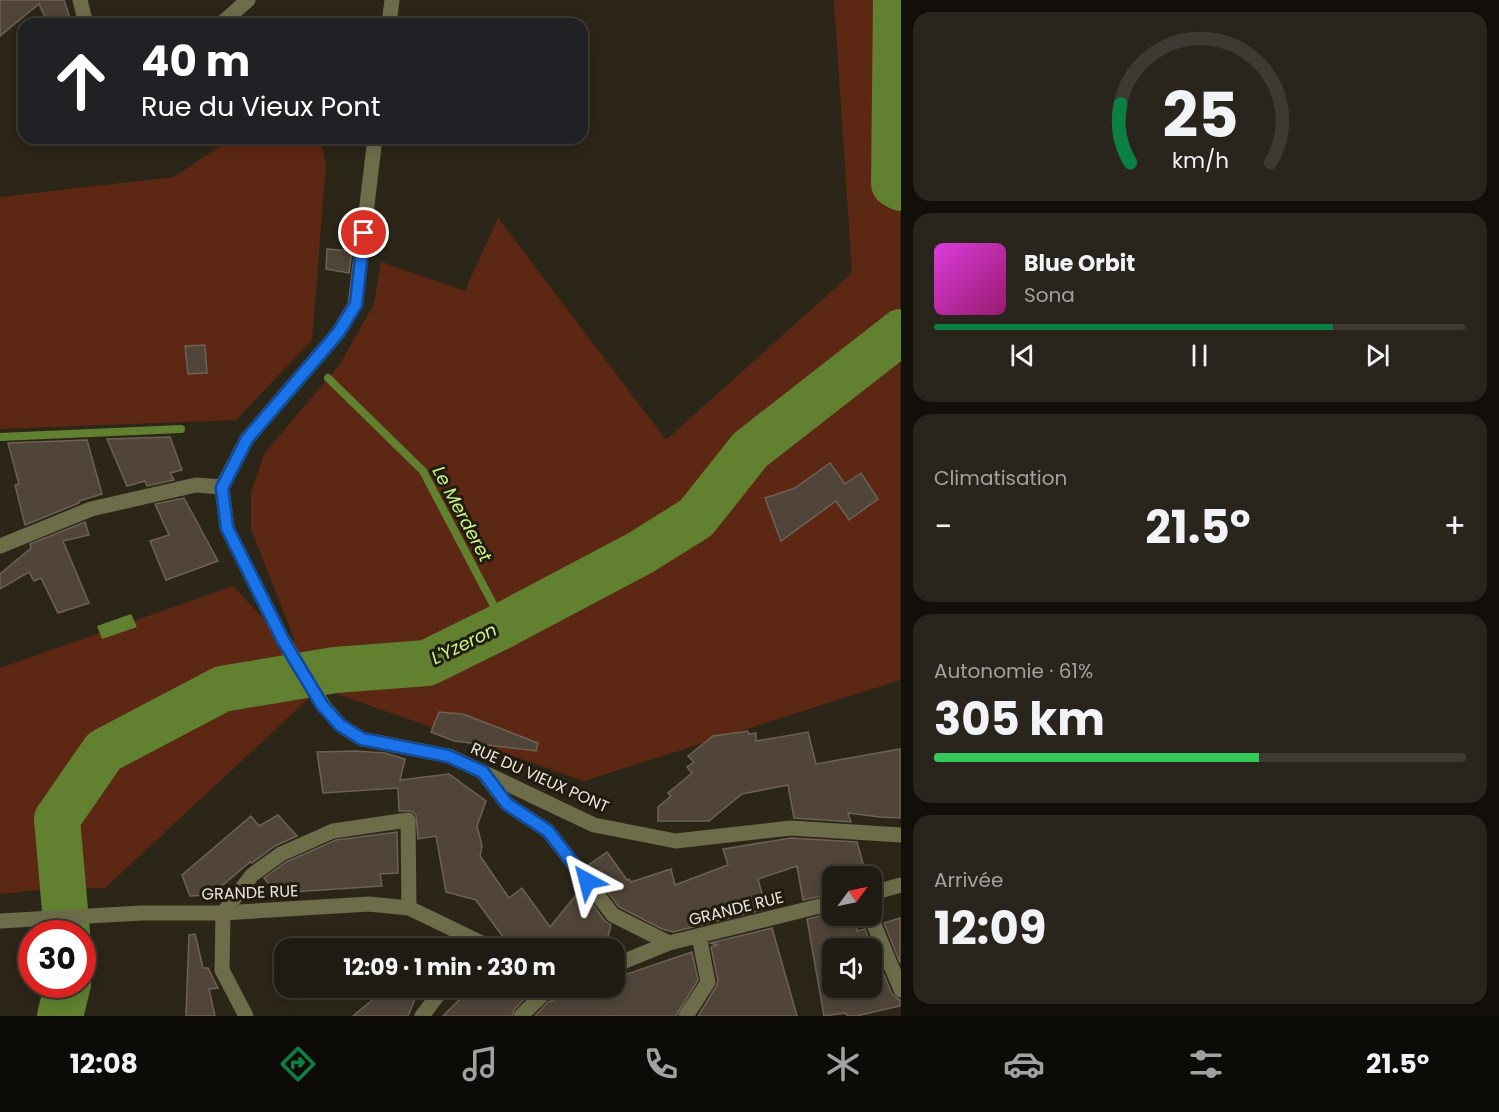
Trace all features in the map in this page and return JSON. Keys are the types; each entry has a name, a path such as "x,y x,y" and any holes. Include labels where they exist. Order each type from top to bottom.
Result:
{"street":[{"path":"80,0 84,18"},
{"path":"228,18 248,0"},
{"path":"390,18 392,0"},
{"path":"0,546 91,509 196,485 222,488 247,439 338,333 356,304 374,144"},
{"name":"RUE DU VIEUX PONT","path":"222,488 227,528 283,640 322,705 340,725 362,739 448,756 594,825 676,842 791,828 900,836"},
{"path":"483,772 507,804 548,831 613,915 669,943"},
{"path":"246,1016 222,970 223,913 252,874 281,854 333,831 408,820 409,908"},
{"path":"882,890 900,885"},
{"name":"GRANDE RUE","path":"0,921 142,913 223,913 369,904 409,908 467,938"},
{"name":"GRANDE RUE","path":"625,961 669,943 822,905"},
{"path":"874,926 900,990"},
{"path":"686,1016 708,982 699,936"},
{"path":"422,1016 436,998"},
{"path":"521,1016 539,998"}],"shaded area":[{"path":"834,0 900,0 900,680 584,781 320,688 105,888 47,889 0,894 0,668 233,586 283,640 295,641 251,529 251,492 264,454 340,364 374,304 381,262 465,291 498,218 666,440 852,273"},
{"path":"223,144 321,144 326,165 312,340 236,420 0,429 0,197 174,177"},
{"path":"131,614 137,627 102,639 97,626"}],"building":[{"path":"0,0 64,0 70,18 45,18 39,4 22,18 18,18 18,21 0,36"},
{"path":"327,249 352,251 349,273 326,269"},
{"path":"205,345 207,373 188,374 185,346"},
{"path":"170,437 182,470 170,473 174,480 147,486 145,481 127,486 107,439"},
{"path":"87,440 102,494 79,501 79,503 25,525 15,485 19,484 8,443"},
{"path":"830,463 845,484 861,473 878,499 849,520 836,501 781,541 765,498 795,488"},
{"path":"184,498 218,561 166,580 150,541 169,535 155,504"},
{"path":"85,522 89,535 63,541 89,603 58,613 41,578 34,581 29,572 0,589 0,574 31,548 30,544"},
{"path":"439,712 463,714 538,743 536,751 454,741 431,732"},
{"path":"748,731 749,734 756,733 756,741 808,732 816,764 900,749 900,818 848,813 851,822 794,818 788,785 742,794 709,821 658,821 658,807 671,796 668,793 692,773 687,767 694,762 688,756 713,736"},
{"path":"317,752 385,753 405,759 400,780 449,774 486,801 477,826 482,846 480,856 509,898 522,888 550,927 581,889 605,921 611,925 608,938 503,937 476,900 446,892 436,836 418,839 416,815 411,811 399,811 398,788 323,793"},
{"path":"278,815 297,836 275,846 252,863 250,862 211,895 190,896 182,875 251,816 259,826"},
{"path":"397,832 398,873 380,874 382,886 276,893 264,878 286,862 336,840"},
{"path":"791,838 857,842 864,866 822,866 822,896 803,900 797,866 758,879 766,909 673,932 662,929 619,907 587,866 607,852 627,880 631,882 671,869 675,885 728,865 723,849"},
{"path":"822,915 822,926 856,926 857,931 865,929 869,938 822,938 822,998 882,998 882,970 892,994 900,1000 900,1006 856,1016 848,1016 845,1013 824,1016 807,919"},
{"path":"900,918 900,963 884,923"},
{"path":"772,928 797,1016 698,1016 718,981 711,947 717,945 710,943"},
{"path":"195,934 203,968 208,968 218,988 209,989 215,1016 186,1016 189,935"},
{"path":"692,952 698,980 676,1016 535,1016 548,1002 559,998 625,998 625,975"},
{"path":"375,998 415,998 408,1016 353,1016"},
{"path":"461,998 524,999 514,1010 512,1016 443,1016"}],"waterway":[{"name":"L'Yzeron","path":"896,0 894,184 901,188"},
{"name":"L'Yzeron","path":"66,920 57,819 104,751 222,689 335,670 427,663 504,625 640,553 696,518 750,450 901,332"},
{"name":"Le Merderet","path":"328,378 423,471 504,625"},
{"name":"Le Merderet","path":"0,437 181,429"},
{"name":"L'Yzeron","path":"60,1016 64,998"}],"route":[{"path":"364,233 356,304 338,333 247,439 222,488 227,528 283,640 322,705 340,725 362,739 448,756 483,772 507,804 548,831 587,881"}]}
